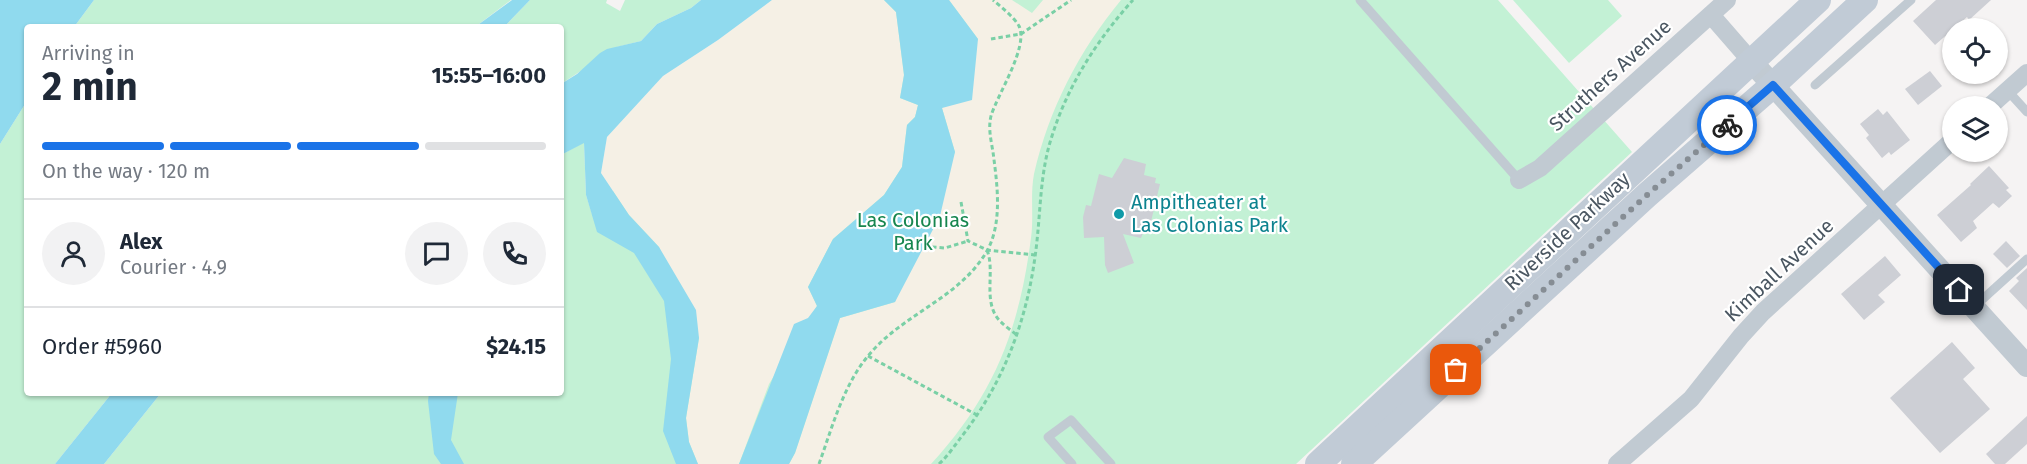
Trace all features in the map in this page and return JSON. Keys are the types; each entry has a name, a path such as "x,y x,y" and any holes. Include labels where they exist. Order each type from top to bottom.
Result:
{"main road":[{"name":"Riverside Parkway","path":"1318,464 1818,0"},
{"name":"Riverside Parkway","path":"1354,464 1647,195 1773,85 1865,0"}],"street":[{"name":"Struthers Avenue","path":"1519,180 1540,168 1727,0"},
{"path":"1711,15 2027,366"},
{"path":"2001,96 2027,73"},
{"name":"Kimball Avenue","path":"1617,464 1691,399 1763,312 1942,150"}],"lane":[{"path":"1360,0 1519,180"},
{"path":"1815,85 1911,0"},
{"path":"2007,90 2027,112"},
{"path":"1974,307 2027,259"},
{"path":"1072,464 1048,437 1071,420 1111,464"}],"path":[{"path":"819,464 846,391 867,356 893,333 960,284 987,250 995,225 998,189 989,123 993,108 1014,65 1021,34 1018,25 993,0"},
{"path":"992,39 1021,34 1071,0"},
{"path":"939,464 977,416 1002,374 1028,299 1035,255 1041,183 1051,136 1074,81 1108,28 1132,0"},
{"path":"961,202 968,241"},
{"path":"932,247 945,248 968,241 987,250 1035,255"},
{"path":"987,250 990,258 992,308 999,320 1017,336"},
{"path":"867,356 977,416"}],"green space":[{"path":"94,0 511,0 479,24 76,24"},
{"path":"530,0 607,0 606,3 620,11 625,0 701,0 691,8 657,24 641,41 617,47 564,82 564,24 507,24"},
{"name":"Las Colonias Park","path":"789,0 1498,0 1632,152 1296,464 104,464 159,396 564,396 564,153 584,142 586,195 592,214"},
{"path":"1513,0 1608,0 1622,16 1569,63"},
{"path":"24,106 24,396 110,396 55,464 0,464 0,144"}],"sand":[{"path":"772,0 884,0 896,12 904,75 900,98 918,105 915,117 907,125 902,167 884,195 833,239 808,287 817,306 769,384 739,464 698,464 689,442 686,418 699,338 659,247 629,215 601,173 607,137 663,76 718,40"},
{"path":"949,0 1012,0 1032,13 1043,0 1121,0 1079,60 1048,127 1034,174 1031,238 1019,303 1000,360 972,413 931,464 789,464 795,453 840,318 895,302 955,152 942,108 978,39"}],"water":[{"path":"0,0 94,0 76,24 24,24 24,106 0,144"},
{"path":"512,0 530,0 507,24 479,24"},
{"path":"701,0 772,0 718,40 663,76 607,137 601,173 629,215 659,247 696,310 699,338 686,418 689,442 698,464 676,464 663,431 671,359 664,301 634,253 597,232 586,195 584,143 564,153 564,82 577,74 600,53 607,49 641,41 657,24 691,8"},
{"path":"884,0 949,0 978,39 972,100 942,108 955,152 940,216 895,302 840,318 795,453 789,464 739,464 794,324 808,318 817,306 808,287 833,239 884,195 902,167 907,125 915,117 918,105 900,98 904,75 896,12"},
{"path":"110,396 159,396 104,464 55,464"},
{"path":"429,396 458,396 451,440 464,464 441,464 434,454"}],"building":[{"path":"1936,0 1991,0 1971,18 1942,18 1942,39 1935,45 1913,21"},
{"path":"1930,71 1942,86 1918,105 1905,89"},
{"path":"1878,109 1883,115 1887,111 1910,140 1891,155 1889,152 1882,158 1866,138 1869,135 1860,124"},
{"name":"Ampitheater at Las Colonias Park","path":"1124,158 1146,164 1144,175 1156,178 1155,183 1160,184 1148,234 1143,233 1141,238 1123,234 1134,263 1108,273 1105,265 1104,237 1084,238 1083,217 1086,205 1091,206 1099,174 1112,178"},
{"path":"1989,166 2009,188 2006,190 2012,196 1999,208 1993,203 1973,221 1977,228 1961,242 1937,215"},
{"path":"2006,241 2020,256 2007,268 1993,254"},
{"path":"1885,256 1901,275 1878,295 1885,302 1864,320 1841,294"},
{"path":"2027,268 2027,310 2009,291 2019,281 2016,278"},
{"path":"1952,342 1975,368 1963,379 1990,409 1940,453 1890,398"},
{"path":"2027,416 2027,444 2005,464 1995,464 1986,454"}],"way so far":[{"path":"1456,370 1727,125"}],"place":[{"name":"Ampitheater at Las Colonias Park","path":"1119,214"}],"route":[{"path":"1727,125 1773,85 1959,290"}]}
